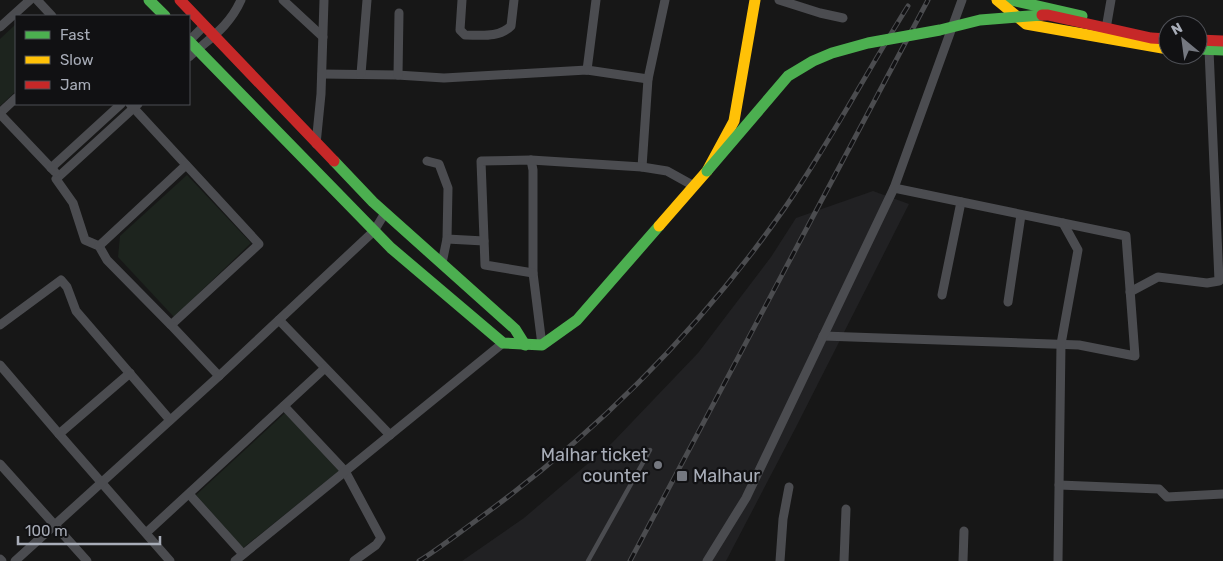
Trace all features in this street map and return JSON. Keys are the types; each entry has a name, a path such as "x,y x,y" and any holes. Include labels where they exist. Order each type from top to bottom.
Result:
{"street":[{"path":"0,27 30,0"},
{"path":"37,0 51,15"},
{"path":"149,0 164,15"},
{"path":"180,0 316,144 386,213 515,329 525,345"},
{"path":"242,0 236,12 214,37 193,54 391,248 503,343 525,345 542,345 577,320 773,92 788,76 813,61 832,52 868,43 940,30 980,20 1048,15 1158,38"},
{"path":"283,0 323,37"},
{"path":"316,144 322,74 324,0"},
{"path":"361,74 367,0"},
{"path":"462,0 460,30 465,35 496,35 506,31 511,26 514,0"},
{"path":"587,70 596,0"},
{"path":"642,167 648,79 665,0"},
{"path":"707,171 734,121 755,0"},
{"path":"779,0 843,18"},
{"path":"708,560 746,498 894,188 962,0"},
{"path":"997,0 1026,24 1158,48"},
{"path":"1011,0 1054,5 1107,23 1146,33 1158,34"},
{"path":"1107,23 1111,0"},
{"path":"398,13 398,75"},
{"path":"190,40 204,26"},
{"path":"1208,35 1223,36"},
{"path":"1208,40 1223,41"},
{"path":"1208,50 1223,50"},
{"path":"1130,292 1158,276 1207,283 1219,281 1204,65"},
{"path":"322,74 444,78 587,70 648,79"},
{"path":"15,99 0,113 58,178 73,203 85,240 99,246 107,260 219,376"},
{"path":"51,168 120,105"},
{"path":"58,178 133,105 259,244 171,325"},
{"path":"427,160 439,164 448,188 447,240 442,263"},
{"path":"533,273 485,265 481,161 531,160 642,167 667,171 694,186"},
{"path":"531,160 534,170 533,273 542,345"},
{"path":"99,246 186,164"},
{"path":"823,336 1078,345 1135,356 1126,236 894,188"},
{"path":"942,295 961,202"},
{"path":"15,561 219,376 374,231 386,213"},
{"path":"1008,302 1021,215"},
{"path":"1058,561 1061,344 1078,250 1063,223"},
{"path":"447,240 484,241"},
{"path":"417,270 431,254"},
{"path":"0,325 61,280 67,287 76,311 170,420"},
{"path":"279,320 390,435"},
{"path":"234,561 503,343 515,329"},
{"path":"0,366 146,533 166,560"},
{"path":"146,533 325,368"},
{"path":"59,434 130,373"},
{"path":"284,406 345,471 382,538 376,545 354,561"},
{"path":"0,464 86,561"},
{"path":"1059,486 1159,489 1168,497 1223,494"},
{"path":"780,561 783,519 789,487"},
{"path":"189,494 243,554"},
{"path":"844,561 846,508"},
{"path":"963,561 964,531"}],"lane":[{"path":"588,561 650,450"}],"shaded area":[{"path":"15,25 15,92 0,106 0,39"},
{"path":"187,175 251,243 174,317 118,257 120,236"},
{"path":"873,191 909,204 726,561 462,561 524,518 612,443 698,353 771,257 796,218"},
{"path":"285,413 339,471 243,548 196,495"}],"railway":[{"path":"630,561 928,0"},
{"path":"419,561 481,517 566,449 607,413 682,337 718,296 784,209 908,6"}],"traffic: fast":[{"path":"149,0 164,15"},
{"path":"1011,0 1082,16"},
{"path":"707,171 788,76 813,61 832,53 868,43 940,30 980,20 1042,15"},
{"path":"190,42 391,248 503,343 542,345 577,320 659,226"},
{"path":"1208,49 1223,50"},
{"path":"334,161 373,202 515,329 525,345"}],"traffic: slow":[{"path":"659,226 707,171 734,121 755,0"},
{"path":"997,0 1026,24 1158,47"}],"traffic: jam":[{"path":"180,0 334,161"},
{"path":"1042,15 1158,38"},
{"path":"1208,40 1223,41"}],"place":[{"name":"Malhar ticket counter","path":"658,465"},
{"name":"Malhaur","path":"682,476"}]}
